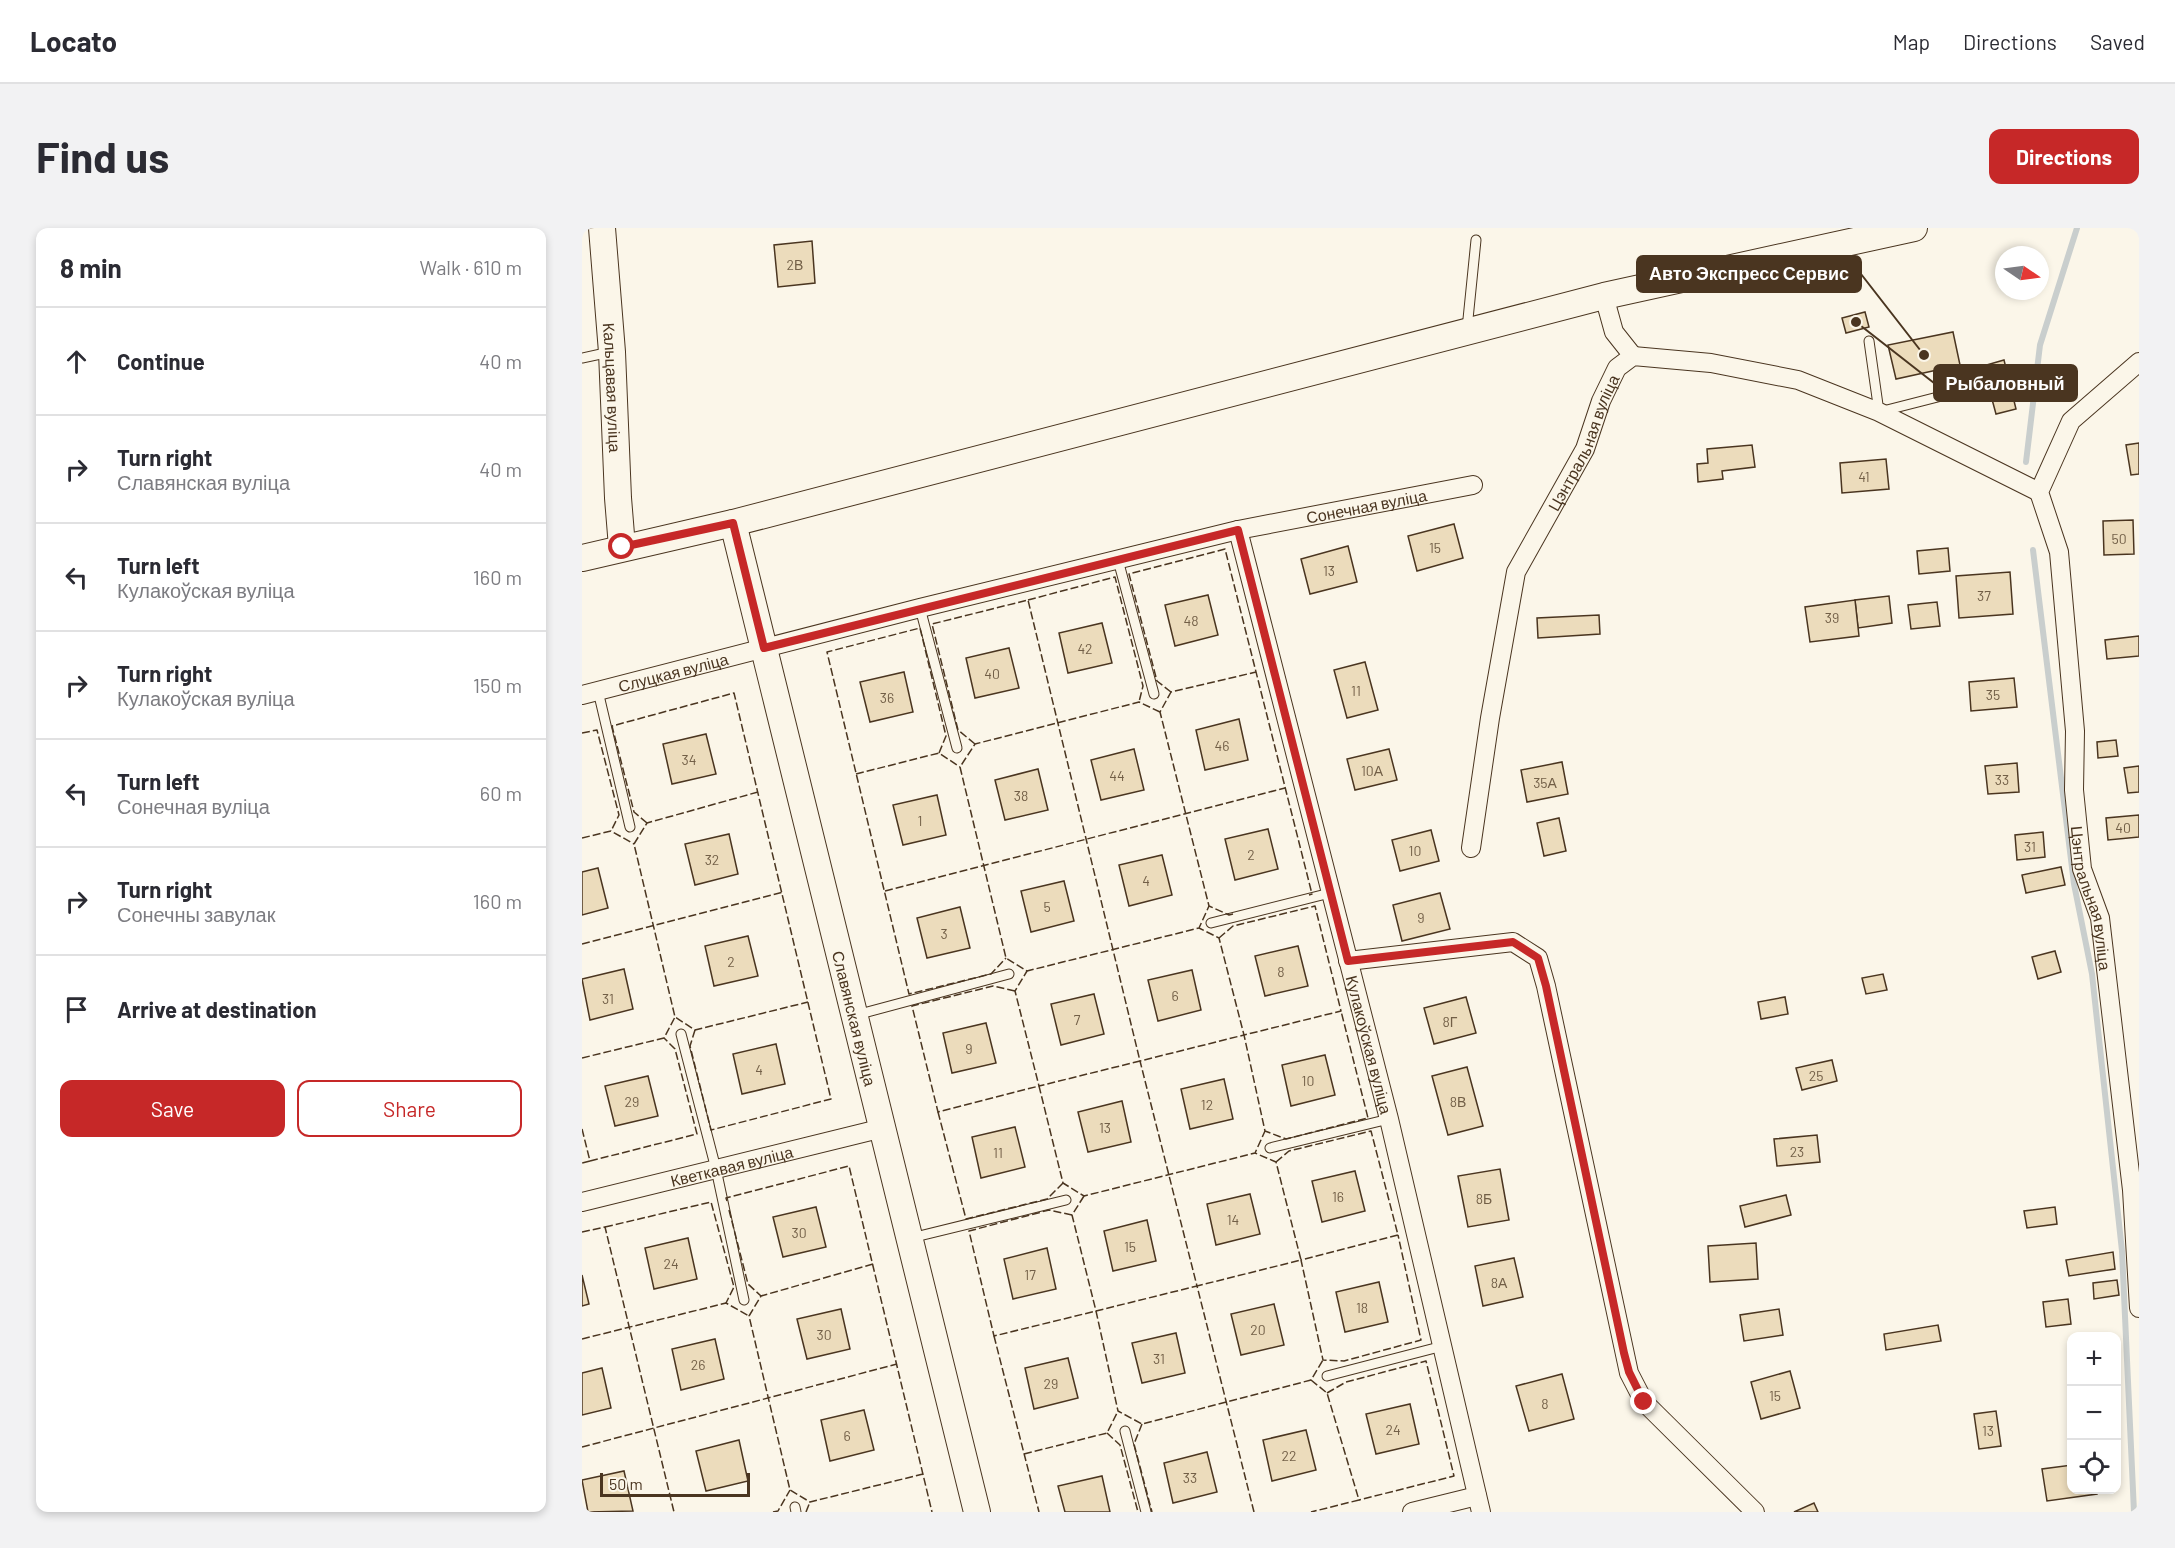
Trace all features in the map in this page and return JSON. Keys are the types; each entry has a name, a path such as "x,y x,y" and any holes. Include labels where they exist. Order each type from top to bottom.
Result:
{"main road":[{"name":"Кальцавая вуліца","path":"602,228 612,352 622,547"},
{"path":"582,558 733,523 1604,296 1914,228"},
{"name":"Славянская вуліца","path":"733,523 978,1512"}],"street":[{"path":"1604,296 1614,332 1633,356 1711,363 1798,380 1879,412 2039,492 2071,421 2139,362"},
{"name":"Цэнтральная вуліца","path":"1471,848 1490,718 1516,572 1585,449 1601,401 1617,368 1633,356"},
{"name":"Сонечная вуліца","path":"1238,530 1473,485"},
{"name":"Цэнтральная вуліца","path":"2039,492 2059,552 2075,731 2074,790 2082,870 2100,918 2132,1190 2139,1308"},
{"path":"764,648 1238,530"},
{"name":"Кулакоўская вуліца","path":"1238,530 1330,893 1357,960 1389,1119 1479,1504"},
{"name":"Слуцкая вуліца","path":"590,693 764,648"},
{"path":"1357,960 1513,942 1538,958 1546,986 1629,1372 1644,1402 1755,1512"},
{"name":"Кветкавая вуліца","path":"582,1202 883,1128"},
{"path":"1413,1512 1479,1504"}],"lane":[{"path":"1467,331 1476,240"},
{"path":"1869,341 1879,412 1973,388"},
{"path":"582,358 612,352"},
{"path":"1118,560 1154,694"},
{"path":"920,608 957,748"},
{"path":"590,693 630,828"},
{"path":"1211,923 1330,893"},
{"path":"856,1015 1010,974"},
{"path":"681,1034 716,1169 744,1300"},
{"path":"1270,1148 1389,1119"},
{"path":"909,1239 1066,1200"},
{"path":"1327,1376 1443,1346"},
{"path":"1125,1431 1146,1512"}],"building":[{"path":"812,241 815,283 778,287 774,245"},
{"path":"1865,312 1869,327 1846,333 1842,318"},
{"path":"1953,332 1960,365 1896,379 1888,345"},
{"path":"2004,360 2016,409 1996,414 1983,366"},
{"path":"2139,443 2139,474 2131,475 2126,445"},
{"path":"1752,445 1755,467 1722,471 1723,479 1698,482 1697,464 1708,463 1707,449"},
{"path":"1886,459 1889,489 1842,493 1840,463"},
{"path":"2133,520 2134,554 2104,555 2103,521"},
{"path":"1454,524 1463,558 1417,571 1408,536"},
{"path":"1348,546 1357,582 1310,594 1301,559"},
{"path":"1948,548 1950,571 1919,574 1917,551"},
{"path":"2010,572 2013,614 1959,618 1956,576"},
{"path":"1208,595 1218,635 1175,646 1165,605"},
{"path":"1889,596 1892,623 1858,628 1855,600"},
{"path":"1855,600 1859,636 1810,642 1805,607"},
{"path":"1937,602 1940,626 1911,629 1908,605"},
{"path":"1599,615 1600,634 1538,638 1537,618"},
{"path":"1102,623 1112,663 1068,673 1059,633"},
{"path":"2139,636 2139,656 2107,659 2105,640"},
{"path":"1009,648 1019,688 975,698 966,658"},
{"path":"1365,662 1378,710 1347,718 1334,670"},
{"path":"904,672 913,712 870,722 860,682"},
{"path":"2014,678 2017,707 1971,711 1969,682"},
{"path":"1239,719 1248,760 1205,770 1196,730"},
{"path":"706,734 716,774 672,784 663,744"},
{"path":"2116,740 2118,756 2098,758 2097,742"},
{"path":"1134,749 1144,790 1101,800 1091,760"},
{"path":"1389,749 1397,780 1355,790 1347,759"},
{"path":"1562,762 1568,794 1527,802 1521,770"},
{"path":"2017,763 2019,792 1988,794 1985,766"},
{"path":"2139,766 2139,792 2128,793 2124,768"},
{"path":"1038,769 1048,810 1005,820 995,780"},
{"path":"937,795 946,835 903,845 893,805"},
{"path":"2139,815 2139,837 2108,840 2106,818"},
{"path":"1559,818 1566,851 1544,856 1537,823"},
{"path":"1268,829 1278,869 1235,880 1225,839"},
{"path":"1431,830 1439,861 1400,871 1392,840"},
{"path":"2043,832 2045,857 2017,860 2015,835"},
{"path":"729,834 738,874 695,885 685,844"},
{"path":"1162,855 1172,895 1129,906 1119,865"},
{"path":"2061,867 2065,885 2026,893 2022,875"},
{"path":"598,868 608,908 582,915 582,872"},
{"path":"1064,881 1074,921 1031,932 1021,891"},
{"path":"1440,893 1450,929 1402,941 1393,905"},
{"path":"960,907 970,948 927,958 917,918"},
{"path":"748,936 758,976 714,986 705,946"},
{"path":"1298,946 1308,986 1265,996 1255,956"},
{"path":"2055,951 2061,972 2038,979 2032,957"},
{"path":"624,969 633,1009 590,1020 582,979"},
{"path":"1192,970 1201,1010 1158,1021 1148,980"},
{"path":"1883,974 1887,990 1866,994 1862,978"},
{"path":"1094,994 1104,1034 1061,1045 1051,1004"},
{"path":"1466,997 1476,1033 1434,1044 1424,1008"},
{"path":"1785,997 1788,1014 1761,1019 1758,1002"},
{"path":"986,1023 996,1063 952,1073 943,1033"},
{"path":"776,1044 785,1084 742,1094 733,1054"},
{"path":"1325,1055 1335,1095 1291,1106 1282,1065"},
{"path":"1832,1060 1837,1081 1802,1090 1796,1068"},
{"path":"1467,1067 1483,1126 1448,1135 1432,1076"},
{"path":"648,1076 658,1116 615,1126 605,1086"},
{"path":"1224,1079 1233,1119 1190,1129 1181,1089"},
{"path":"1122,1101 1131,1142 1088,1152 1078,1112"},
{"path":"1015,1127 1025,1167 981,1178 972,1137"},
{"path":"1817,1135 1820,1162 1777,1166 1774,1139"},
{"path":"1500,1169 1509,1220 1468,1227 1458,1176"},
{"path":"1355,1171 1365,1211 1322,1222 1312,1181"},
{"path":"1250,1194 1260,1234 1216,1245 1207,1204"},
{"path":"1786,1195 1791,1215 1745,1227 1740,1206"},
{"path":"816,1207 826,1247 783,1257 773,1217"},
{"path":"2055,1207 2057,1224 2027,1228 2024,1211"},
{"path":"1147,1220 1156,1261 1113,1271 1104,1231"},
{"path":"688,1238 697,1279 654,1289 645,1248"},
{"path":"1756,1243 1758,1279 1710,1282 1708,1246"},
{"path":"1047,1248 1056,1289 1013,1299 1004,1259"},
{"path":"2113,1252 2115,1269 2069,1276 2066,1260"},
{"path":"1514,1258 1523,1297 1483,1306 1475,1266"},
{"path":"582,1275 589,1304 582,1306"},
{"path":"2117,1280 2119,1295 2094,1299 2093,1283"},
{"path":"1379,1282 1388,1322 1345,1332 1336,1292"},
{"path":"2068,1299 2071,1324 2046,1327 2043,1302"},
{"path":"1274,1304 1284,1345 1241,1355 1231,1314"},
{"path":"841,1309 850,1349 807,1359 797,1319"},
{"path":"1779,1309 1783,1335 1744,1341 1740,1315"},
{"path":"1938,1325 1941,1341 1886,1350 1884,1334"},
{"path":"1176,1333 1185,1373 1142,1383 1132,1343"},
{"path":"715,1339 724,1379 681,1390 672,1349"},
{"path":"1068,1358 1078,1398 1034,1409 1025,1368"},
{"path":"602,1368 611,1408 582,1415 582,1373"},
{"path":"1790,1371 1800,1408 1761,1419 1751,1382"},
{"path":"1562,1374 1574,1419 1529,1431 1516,1386"},
{"path":"1410,1404 1419,1444 1376,1454 1366,1414"},
{"path":"864,1410 874,1450 830,1461 821,1420"},
{"path":"1996,1411 2001,1446 1979,1449 1974,1414"},
{"path":"1306,1430 1316,1470 1272,1481 1263,1440"},
{"path":"739,1440 748,1481 706,1491 696,1451"},
{"path":"1207,1452 1217,1492 1173,1503 1164,1463"},
{"path":"2067,1466 2067,1494 2097,1494 2047,1501 2042,1469"},
{"path":"624,1471 633,1511 588,1512 582,1480"},
{"path":"1102,1476 1110,1512 1065,1512 1058,1486"},
{"path":"1814,1503 1818,1512 1794,1512"}],"waterway":[{"path":"2026,462 2040,345 2077,228"},
{"path":"2033,550 2074,884 2092,974 2122,1251 2134,1512"}],"fence":[{"path":"1171,692 1157,681 1129,574 1225,549 1312,894 1309,895"},
{"path":"1028,600 1115,577 1143,686 1139,702"},
{"path":"975,744 958,730 932,624 1028,600 1140,1061 1039,1086 1015,991 1027,971"},
{"path":"939,753 946,736 920,628 827,652 909,994 991,974 1006,958"},
{"path":"1233,914 1229,915 1209,906 1160,712 1171,692 1256,672"},
{"path":"647,823 634,812 612,726 734,693 831,1099 711,1130 690,1046 695,1030"},
{"path":"1160,712 1139,702 975,744 960,767 1006,958 1027,971 1199,928 1209,906"},
{"path":"582,733 597,730 619,815 611,831"},
{"path":"856,774 939,753 960,767"},
{"path":"885,891 1285,788"},
{"path":"758,792 647,823 634,844 675,1017 695,1030 808,1002"},
{"path":"582,838 611,831 634,844"},
{"path":"582,944 783,892"},
{"path":"1219,938 1233,926 1315,906 1341,1011 1244,1035 1265,1131 1286,1139 1368,1118 1341,1011"},
{"path":"1084,1196 1072,1215 1096,1311 1197,1286 1140,1061 1244,1035 1219,938 1199,928"},
{"path":"1015,991 993,986 912,1006 938,1112 1039,1086 1063,1183 1084,1196 1255,1153 1265,1131"},
{"path":"582,1058 664,1038 675,1017"},
{"path":"590,1161 697,1134 675,1049 664,1038"},
{"path":"938,1112 966,1219 1047,1199 1063,1183"},
{"path":"582,1129 590,1161 582,1163"},
{"path":"1276,1162 1289,1151 1371,1131 1398,1235 1301,1260 1323,1360 1344,1361 1421,1340 1398,1235"},
{"path":"1254,1512 1197,1286 1301,1260 1276,1162 1255,1153"},
{"path":"727,1201 726,1198 849,1166 932,1512"},
{"path":"605,1227 711,1202 734,1287 726,1303"},
{"path":"729,1210 748,1284 761,1296"},
{"path":"1072,1215 1049,1210 969,1231 994,1336 1096,1311 1118,1411 1142,1424 1311,1380 1323,1360"},
{"path":"582,1232 605,1227 674,1512"},
{"path":"873,1264 761,1296 749,1316 790,1490 810,1502 923,1474"},
{"path":"582,1339 726,1303 749,1316"},
{"path":"994,1336 1039,1512"},
{"path":"1327,1393 1346,1382 1426,1361 1454,1476 1359,1500"},
{"path":"582,1447 897,1364"},
{"path":"1311,1380 1327,1393 1359,1500 1311,1512"},
{"path":"1024,1454 1107,1433 1118,1411"},
{"path":"1142,1424 1134,1444 1152,1512"},
{"path":"1107,1433 1120,1445 1138,1512"},
{"path":"773,1512 778,1511 790,1490"},
{"path":"806,1512 810,1502"}],"place":[{"name":"Рыбаловный","path":"1856,322"},
{"name":"Авто Экспресс Сервис","path":"1924,355"}],"route":[{"path":"622,547 733,523 764,648 1238,530 1348,961 1513,942 1538,958 1546,986 1624,1353 1629,1372 1644,1402"}]}
